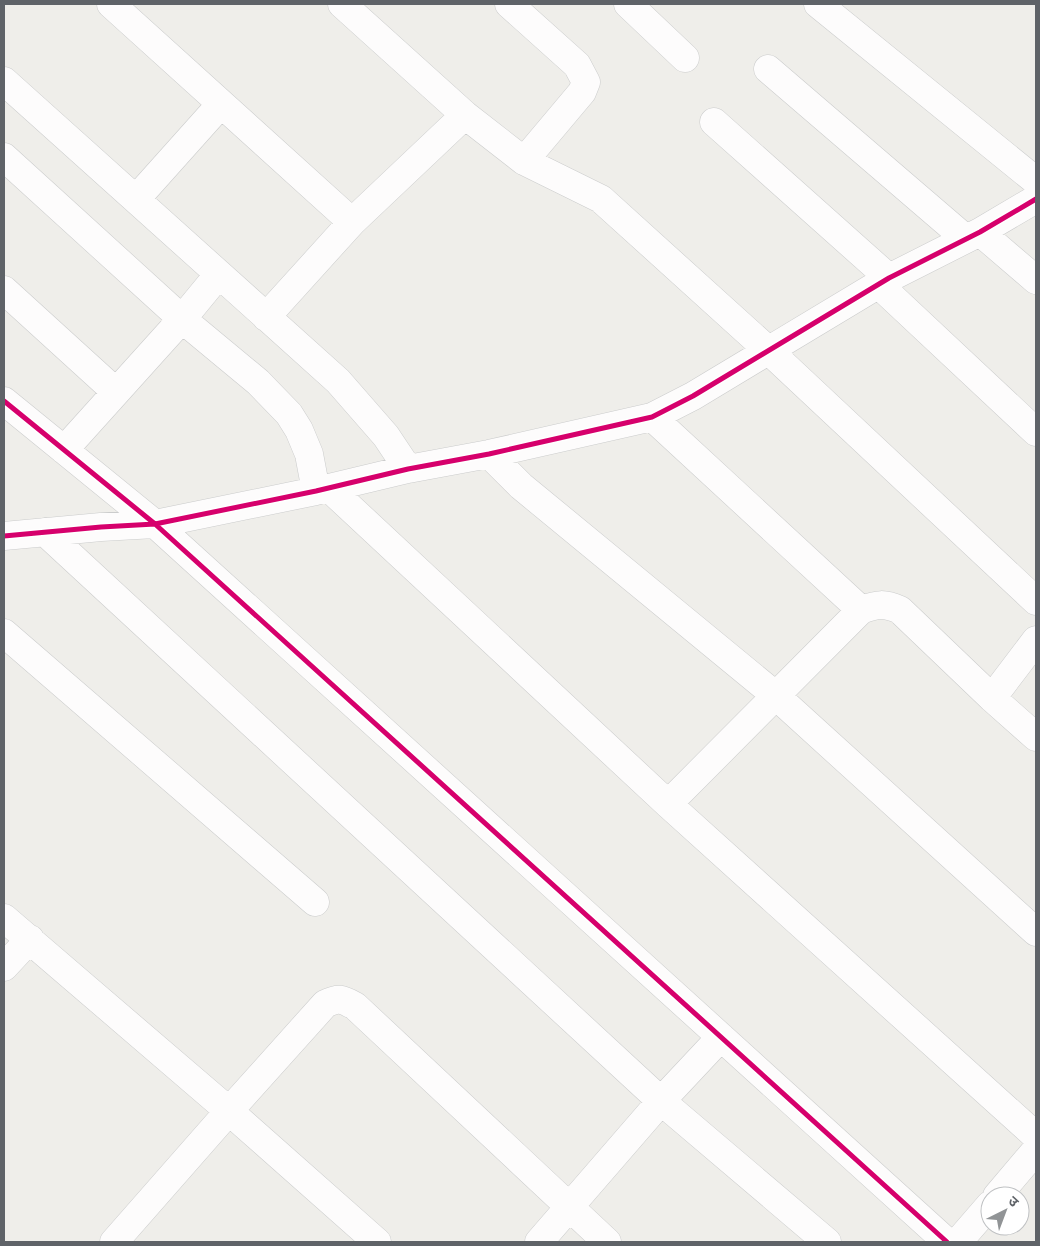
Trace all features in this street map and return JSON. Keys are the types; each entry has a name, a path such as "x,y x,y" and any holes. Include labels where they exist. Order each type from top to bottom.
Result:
{"street":[{"path":"111,4 352,222"},
{"path":"342,4 466,115 524,161 601,199 769,351 1036,601"},
{"path":"509,4 577,65 586,82 582,92 524,161"},
{"path":"628,4 686,58"},
{"path":"818,4 1036,181"},
{"path":"768,69 973,235 1036,280"},
{"path":"4,81 338,381 386,436 408,469"},
{"path":"136,199 221,104"},
{"path":"266,317 352,222 466,115"},
{"path":"714,122 884,281 1036,432"},
{"path":"4,157 182,319 258,382 289,414 299,430 323,490 1036,1136"},
{"path":"4,536 155,524 323,490 408,469 489,454 652,417 693,396 884,281 973,235 1036,199"},
{"path":"64,450 182,319 219,274"},
{"path":"4,290 116,392"},
{"path":"4,401 155,524 946,1242"},
{"path":"652,417 861,610"},
{"path":"489,454 522,486 775,695 1036,932"},
{"path":"45,532 661,1101 827,1242"},
{"path":"668,804 861,610 875,605 886,604 900,610 1036,738"},
{"path":"4,633 315,902"},
{"path":"992,698 1036,640"},
{"path":"4,918 229,1111 377,1242"},
{"path":"4,968 30,939"},
{"path":"114,1242 326,1004 334,1000 344,1000 355,1006 608,1242"},
{"path":"539,1242 661,1101 721,1037"},
{"path":"1005,1186 1036,1150"},
{"path":"958,1242 980,1216"}],"cycle path":[{"path":"4,536 155,524 316,491 408,469 489,454 652,417 693,396 889,278 980,232 1036,199"},
{"path":"4,401 155,524 947,1242"}]}
